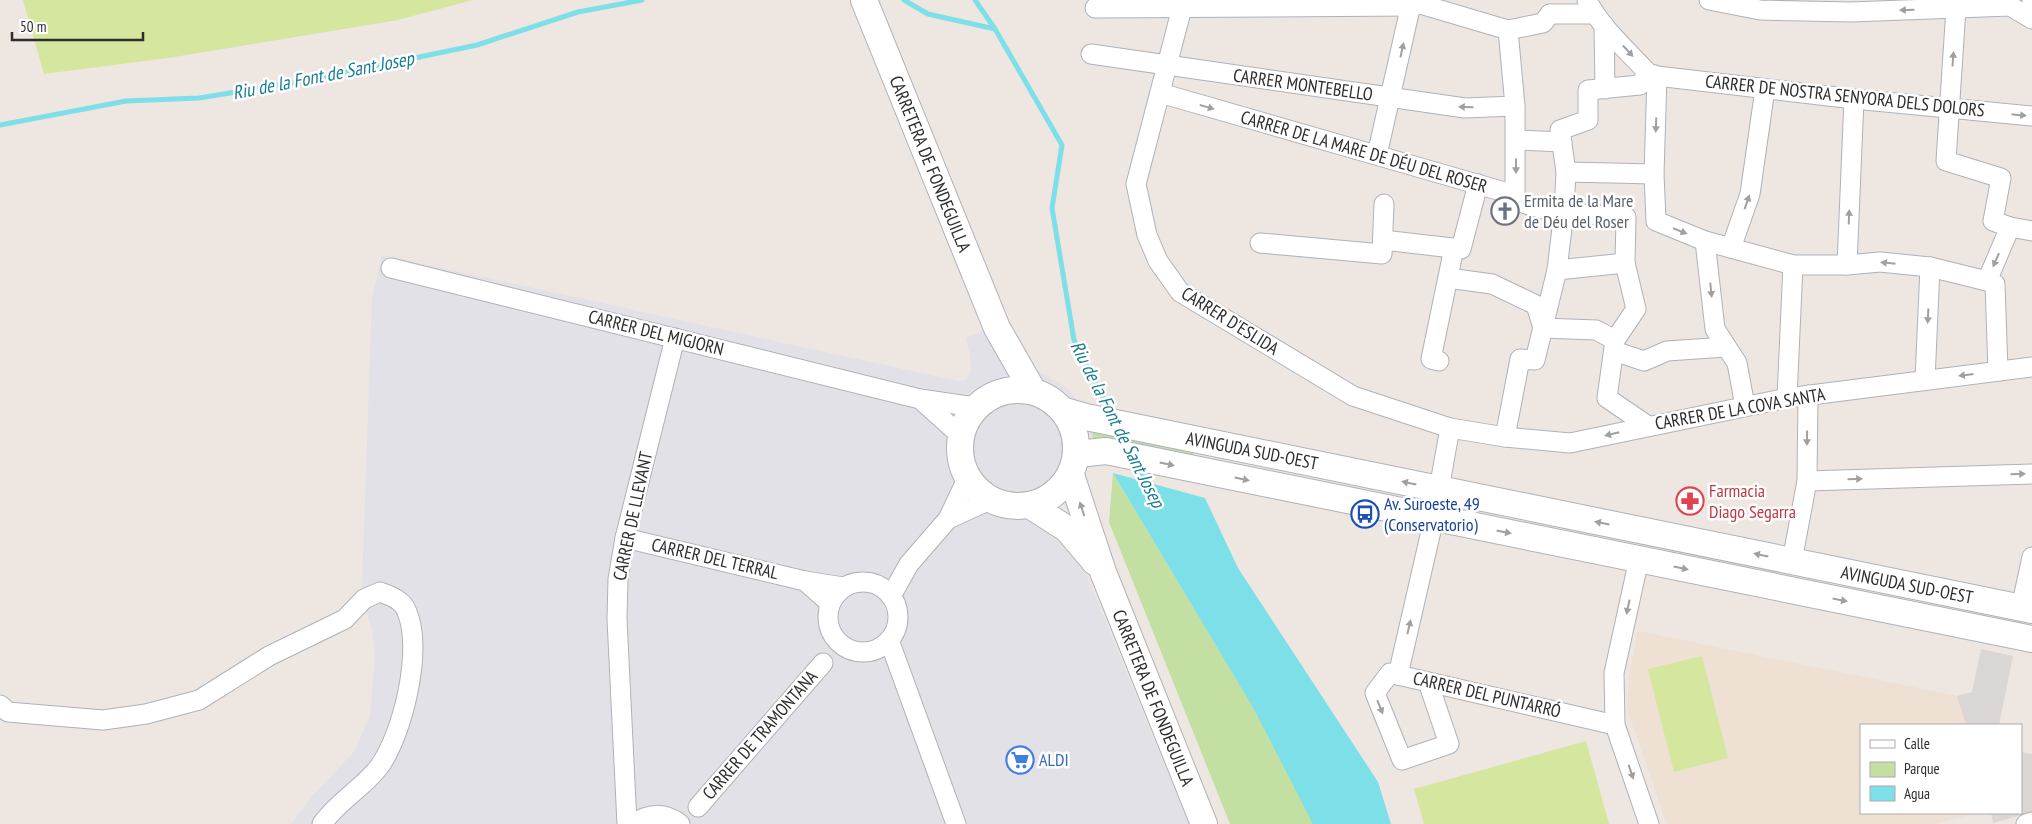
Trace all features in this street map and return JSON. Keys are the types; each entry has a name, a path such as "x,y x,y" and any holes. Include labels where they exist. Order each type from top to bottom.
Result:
{"street":[{"name":"CARRETERA DE FONDEGUILLA","path":"864,0 997,328 1033,391"},
{"path":"1709,0 1760,10 1851,12 2010,6 2032,19"},
{"path":"1377,155 1392,98 1412,3"},
{"path":"1095,8 1183,4 1412,3 1458,7 1469,20 1508,30 1543,23 1550,7 1595,13 1653,75 1656,221 1705,241 1793,265 1847,265 1880,262 1930,267 1991,283"},
{"name":"CARRER D'ESLIDA","path":"1183,4 1136,184 1147,235 1158,261 1180,292 1353,396 1450,428"},
{"path":"1956,8 1946,161 2001,178 1993,220 2010,227 2032,231"},
{"path":"1505,437 1520,359 1535,360 1557,270 1564,212 1566,172 1560,130 1588,120 1596,90 1595,13"},
{"path":"1508,30 1515,106 1516,202"},
{"name":"CARRER MONTEBELLO","path":"1091,54 1465,108 1515,106"},
{"path":"1596,90 1640,85 1653,75"},
{"name":"CARRER DE NOSTRA SENYORA DELS DOLORS","path":"1653,75 1854,99 2032,116"},
{"path":"1731,248 1750,194 1765,89"},
{"name":"CARRER DE LA MARE DE DÉU DEL ROSER","path":"1160,93 1502,191 1516,202 1564,212 1626,217 1625,263"},
{"path":"1847,265 1854,99"},
{"path":"1516,140 1562,142"},
{"path":"1566,172 1654,174"},
{"path":"1260,243 1461,249 1478,184"},
{"path":"1382,247 1384,204"},
{"path":"1998,371 1991,283 2010,227"},
{"path":"1705,241 1715,329 1736,363 1745,406"},
{"path":"1440,361 1431,359 1454,248"},
{"path":"1557,270 1625,263 1636,309 1614,345 1607,398 1648,426"},
{"path":"1787,398 1793,265"},
{"path":"1925,380 1930,267"},
{"name":"CARRER DEL MIGJORN","path":"391,268 920,399 985,400"},
{"path":"1448,278 1492,284 1536,305 1543,328"},
{"name":"CARRETERA DE FONDEGUILLA","path":"985,400 999,361 997,328"},
{"path":"1543,328 1596,330 1614,345 1644,361 1667,351 1726,347"},
{"name":"CARRER DE LLEVANT","path":"634,822 624,788 618,579 625,538 674,338"},
{"name":"CARRER DE LA COVA SANTA","path":"1450,428 1505,437 1570,443 1787,398 2032,367"},
{"path":"948,519 990,500 1030,506 1054,496 1074,465 1075,414 1050,398 1033,391 985,400 960,435 960,458 967,479 990,500"},
{"path":"1787,589 1807,481 1808,395"},
{"name":"CARRER DEL MIGJORN","path":"920,399 960,435"},
{"name":"AVINGUDA SUD-OEST","path":"1074,465 1106,451 2024,638 2027,609 1075,414"},
{"path":"1434,518 1450,428"},
{"name":"CARRETERA DE FONDEGUILLA","path":"1074,465 1103,572 1204,824"},
{"path":"1807,481 2032,474"},
{"path":"891,596 909,564 948,519 967,479"},
{"name":"CARRETERA DE FONDEGUILLA","path":"1030,506 1067,529 1103,572"},
{"name":"CARRER DEL PUNTARRÓ","path":"1434,518 1398,674 1615,725"},
{"path":"1645,531 1614,673 1615,725 1649,824"},
{"name":"CARRER DEL TERRAL","path":"625,538 805,581 843,587"},
{"path":"2027,609 2032,558"},
{"path":"876,584 909,564"},
{"name":"CARRER DEL TERRAL","path":"805,581 830,603"},
{"path":"865,582 876,584 891,596 898,614 897,624 882,645 863,652 851,650 840,644 832,634 828,624 830,603 843,587 853,583 865,582"},
{"path":"3,711 102,720 146,714 199,700 270,656 345,619 364,599 380,592 397,598 407,611 412,632 407,698 396,735 379,767 322,824"},
{"name":"CARRER DE TRAMONTANA","path":"823,663 832,634"},
{"path":"882,645 900,674 956,824"},
{"name":"CARRER DE TRAMONTANA","path":"686,819 823,663 851,650"},
{"path":"1398,674 1390,673 1375,693 1402,760 1449,744 1428,682"},
{"path":"634,822 654,815 686,819"},
{"path":"2026,824 2032,822"}],"shaded area":[{"path":"382,255 958,381 966,380 971,371 970,354 966,338 1005,323 1035,369 1068,389 1084,408 1092,432 1090,463 1079,485 1057,504 1189,824 291,824 313,795 354,752 370,716 375,654 372,631 362,594 372,298"},
{"path":"1638,631 1957,696 1966,724 1860,724 1860,814 1973,814 1935,824 1667,824 1627,709 1630,671"},
{"path":"1981,649 2013,656 1999,724 1966,724 1957,696 1972,692"},
{"path":"2022,752 2032,754 2032,812 1993,823 1991,814 2022,814"}],"green space":[{"path":"23,0 473,0 398,20 168,58 44,74"},
{"path":"1092,429 1194,448 1192,461 1093,441"},
{"path":"1113,473 1260,719 1314,824 1230,824 1109,522"},
{"path":"1702,656 1728,758 1674,772 1648,669"},
{"path":"1586,741 1609,824 1424,824 1414,789"}],"water":[{"path":"1113,473 1205,498 1238,568 1378,782 1391,824 1313,824 1255,711"}],"waterway":[{"name":"Riu de la Font de Sant Josep","path":"0,125 126,101 199,98 309,80 477,45 578,12 642,0"},
{"name":"Riu de la Font de Sant Josep","path":"904,0 928,14 995,29 1062,145 1052,208 1074,340 1111,413"},
{"path":"975,0 995,29"},
{"name":"Riu de la Font de Sant Josep","path":"1139,467 1150,488"}],"place":[{"name":"Ermita de la Mare de Déu del Roser","path":"1505,211"},
{"name":"Farmacia Diago Segarra","path":"1690,501"},
{"name":"Av. Suroeste, 49 (Conservatorio)","path":"1365,514"},
{"name":"ALDI","path":"1020,760"}]}
